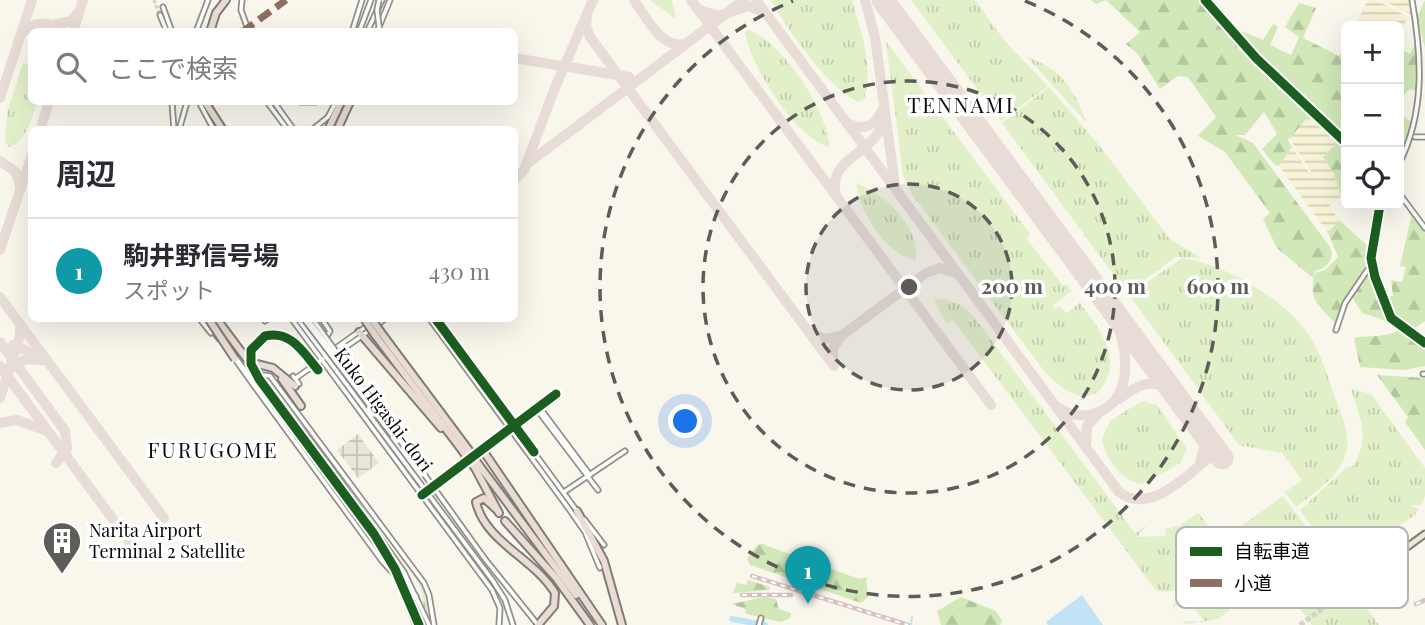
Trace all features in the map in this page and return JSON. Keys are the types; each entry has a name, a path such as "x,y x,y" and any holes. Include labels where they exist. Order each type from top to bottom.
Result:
{"highway":[{"path":"211,28 216,13 226,0"},
{"path":"208,105 221,126"},
{"path":"329,126 337,105"},
{"path":"339,126 349,105"},
{"path":"206,322 236,359"},
{"path":"218,322 236,359"},
{"path":"218,322 249,362 296,381"},
{"path":"369,322 600,625"},
{"path":"378,333 450,436"},
{"path":"360,334 434,422 466,451"},
{"path":"278,372 301,406"},
{"path":"484,452 600,625"},
{"path":"477,466 498,511 484,498 476,502 495,534 537,569 555,593 554,606 538,625"},
{"path":"577,511 604,561 622,625"},
{"path":"505,521 556,578 590,625"},
{"path":"411,610 418,625"}],"main road":[{"path":"1408,546 1425,534"}],"street":[{"path":"198,28 208,0"},
{"path":"242,0 241,10 248,28"},
{"path":"353,28 362,0"},
{"path":"360,28 371,0"},
{"path":"379,26 377,10 381,0"},
{"path":"369,28 381,0"},
{"path":"379,26 390,0"},
{"path":"1205,0 1256,58 1341,138"},
{"path":"1404,156 1415,137 1424,74 1412,0"},
{"path":"163,7 169,28"},
{"path":"160,15 168,28"},
{"path":"173,105 176,126"},
{"path":"179,126 186,105"},
{"path":"201,105 212,126"},
{"path":"269,105 285,126"},
{"path":"276,105 291,126"},
{"path":"317,126 328,117 336,105"},
{"path":"1415,137 1425,137"},
{"path":"1404,200 1425,228"},
{"path":"1379,210 1372,264 1391,318 1425,343"},
{"path":"1336,330 1345,303 1372,264"},
{"name":"Kuko Higashi-dori","path":"294,322 325,358 499,591 513,625"},
{"name":"Kuko Higashi-dori","path":"308,322 325,358"},
{"path":"309,322 485,559 538,625"},
{"path":"309,322 378,414"},
{"path":"309,322 378,414"},
{"path":"310,322 325,337 330,331 324,322"},
{"path":"360,334 373,322"},
{"path":"296,381 380,322"},
{"path":"432,322 510,430 604,545"},
{"path":"438,322 516,426 562,494 585,532 600,568"},
{"path":"318,370 287,337 271,335 256,342 251,351 251,364 281,409 374,534 399,578 411,610"},
{"path":"236,359 392,571 416,596"},
{"path":"236,359 382,561 399,578"},
{"path":"248,373 276,397 404,572 431,625"},
{"path":"248,373 270,376 424,583 429,595 431,625"},
{"path":"252,383 281,409"},
{"path":"425,493 557,396"},
{"path":"538,409 598,490"},
{"path":"425,493 484,452 510,430"},
{"path":"562,494 625,451"},
{"name":"Kuko Higashi-dori","path":"425,493 497,597 500,608 499,625"},
{"path":"759,625 761,618"}],"shaded area":[{"path":"1368,0 1376,0 1408,17 1404,25 1404,21 1358,21"},
{"path":"1382,0 1410,0 1412,14 1410,14"},
{"path":"1310,115 1340,140 1323,157 1334,174 1341,196 1329,206 1339,220 1328,233 1279,166 1292,147 1309,173 1311,171 1289,138"},
{"path":"358,434 379,463 358,478 337,450"}],"green space":[{"path":"650,0 672,0 676,19"},
{"path":"771,0 852,0 867,63 864,99 858,102 821,71 798,42"},
{"path":"911,0 975,0 1004,40 1048,86 1001,121"},
{"path":"1106,0 1202,0 1221,27 1310,115 1288,140 1292,147 1279,166 1274,164 1262,149 1277,134 1264,112 1245,135 1235,135 1253,143 1330,247 1331,259 1326,266 1315,271 1313,278 1277,248 1263,219 1270,213 1225,152 1198,136 1216,117 1188,77 1178,76 1160,89 1137,53 1126,44 1140,32"},
{"path":"1425,0 1425,48 1417,17"},
{"path":"1299,3 1316,8 1303,38 1339,56 1341,52 1341,132 1236,35 1239,30 1263,40 1273,24 1278,27 1270,45 1291,55 1299,37 1285,27"},
{"path":"749,30 776,49 802,80 821,115 830,147 817,142 803,131 776,99 748,45 745,31"},
{"path":"886,41 1030,234 1027,239 1063,286 1067,284 1072,291 1053,305 1055,309 1060,306 1066,313 1080,303 1102,335 1110,357 1110,369 1098,392 1076,395 1044,371 911,193 903,175"},
{"path":"1416,42 1421,76 1419,91 1410,89 1404,94 1404,51 1410,54"},
{"path":"1027,57 1058,74 1072,91 1087,123"},
{"path":"23,63 28,65 28,105 36,105 24,135 9,147 5,142 7,112"},
{"path":"1049,87 1099,145 1169,238 1201,258 1176,257 1127,293 1002,123"},
{"path":"1404,116 1413,124 1404,146"},
{"path":"1341,141 1341,196 1334,174 1323,157"},
{"path":"856,183 879,195 899,213 913,236 916,261 905,257 884,241 863,207"},
{"path":"1412,213 1425,233 1425,321 1411,331 1394,319 1385,298 1393,296 1391,280 1402,282 1406,267 1400,266"},
{"path":"1339,220 1370,248 1365,266 1336,324 1316,302 1313,282 1315,273 1325,270 1338,257 1328,233"},
{"path":"1182,258 1218,268 1256,287 1303,327 1320,355 1346,428 1346,451 1340,467 1329,480 1296,507 1285,492 1302,480 1282,453 1239,445 1129,295"},
{"path":"1371,268 1390,322 1362,313 1352,297"},
{"path":"944,299 963,306 974,317 1135,533 1147,525 1137,537 1166,536 1165,529 1178,526 1176,589 1165,592 1155,589 953,320 947,324 934,300"},
{"path":"1400,330 1425,346 1425,366 1405,370 1360,367 1354,338"},
{"path":"1377,375 1425,378 1425,450 1405,422 1408,417"},
{"path":"1351,389 1371,394 1425,468 1425,496 1421,505 1411,505 1418,509 1415,515 1397,527 1312,527 1300,510 1346,468 1353,466 1362,446 1360,419"},
{"path":"1142,401 1157,405 1187,449 1180,463 1142,484 1121,474 1111,462 1102,439 1110,421"},
{"path":"1283,496 1306,527 1240,527"},
{"path":"1198,513 1210,527 1180,525"},
{"path":"762,544 859,579 866,577 868,597 861,603 750,565 747,558 757,545"},
{"path":"401,554 427,590 432,625 418,583 398,556"},
{"path":"748,580 770,587 769,590 733,593 737,583 746,585"},
{"path":"763,597 776,599 779,609 791,613 790,618 781,622 746,614 745,609 732,604"},
{"path":"961,597 996,611 1002,621 1000,625 941,625 937,611"},
{"path":"1194,608 1232,608 1218,619 1204,621"},
{"path":"1300,608 1366,608 1379,625 1312,625"}],"water":[{"path":"1082,595 1103,625 1048,625 1046,622"}],"waterway":[{"path":"911,625 912,617"},
{"path":"732,619 765,625"}],"taxiway":[{"path":"0,98 32,0"},
{"path":"74,28 83,0"},
{"path":"518,176 524,170 554,90 593,0"},
{"path":"634,0 661,37 669,42 685,44"},
{"path":"691,0 991,405"},
{"path":"527,164 744,0"},
{"path":"756,0 1119,492 1132,498 1145,499 1158,495 1184,479 1217,451"},
{"path":"865,0 875,37 895,186"},
{"path":"700,10 718,16 748,6 764,12"},
{"path":"53,25 71,21 80,10"},
{"path":"587,15 586,26 590,37 834,366"},
{"path":"28,28 41,23 55,28"},
{"path":"22,33 28,28"},
{"path":"518,59 629,77"},
{"path":"41,126 48,105"},
{"path":"848,123 858,127 867,126 875,121 881,112"},
{"path":"836,194 838,172 872,141 883,121"},
{"path":"0,161 16,172 20,187"},
{"path":"0,250 28,167"},
{"path":"833,362 833,348 841,336 926,273 940,268 956,273"},
{"path":"0,297 164,518"},
{"path":"1059,408 1077,415 1091,415 1109,406 1118,396 1123,383 1125,354 1113,313"},
{"path":"0,398 20,336 20,325"},
{"path":"811,333 825,339 841,336"},
{"path":"0,342 65,431 67,449 56,463"},
{"path":"13,345 44,358"},
{"path":"11,368 26,359 42,360"},
{"path":"0,366 140,556"},
{"path":"1119,399 1145,384 1159,385 1174,393"},
{"path":"1086,446 1087,426 1098,414"},
{"path":"0,423 17,420 47,431"},
{"path":"1200,462 1205,444 1201,430"}],"runway":[{"path":"883,0 1222,458"}],"tunnel":[{"path":"154,0 160,15"},
{"path":"1300,625 1323,608"}],"railway":[{"path":"752,576 908,625"},
{"path":"742,595 791,595"},
{"path":"1416,604 1425,600"}],"marked path":[{"path":"248,28 286,0"}],"cycle path":[{"path":"1205,0 1256,58 1341,138"},
{"path":"1379,210 1371,258 1375,277 1391,318 1425,343"},
{"path":"438,322 534,452"},
{"path":"318,370 296,344 282,336 265,336 251,350 251,364 259,379 374,534 395,569 419,625"},
{"path":"422,495 556,394"}],"place":[{"name":"Narita Airport Terminal 2 Satellite","path":"62,575"},
{"name":"駒井野信号場","path":"808,604"}],"district":[{"name":"TENNAMI","path":"961,106"},
{"name":"FURUGOME","path":"213,451"}]}
